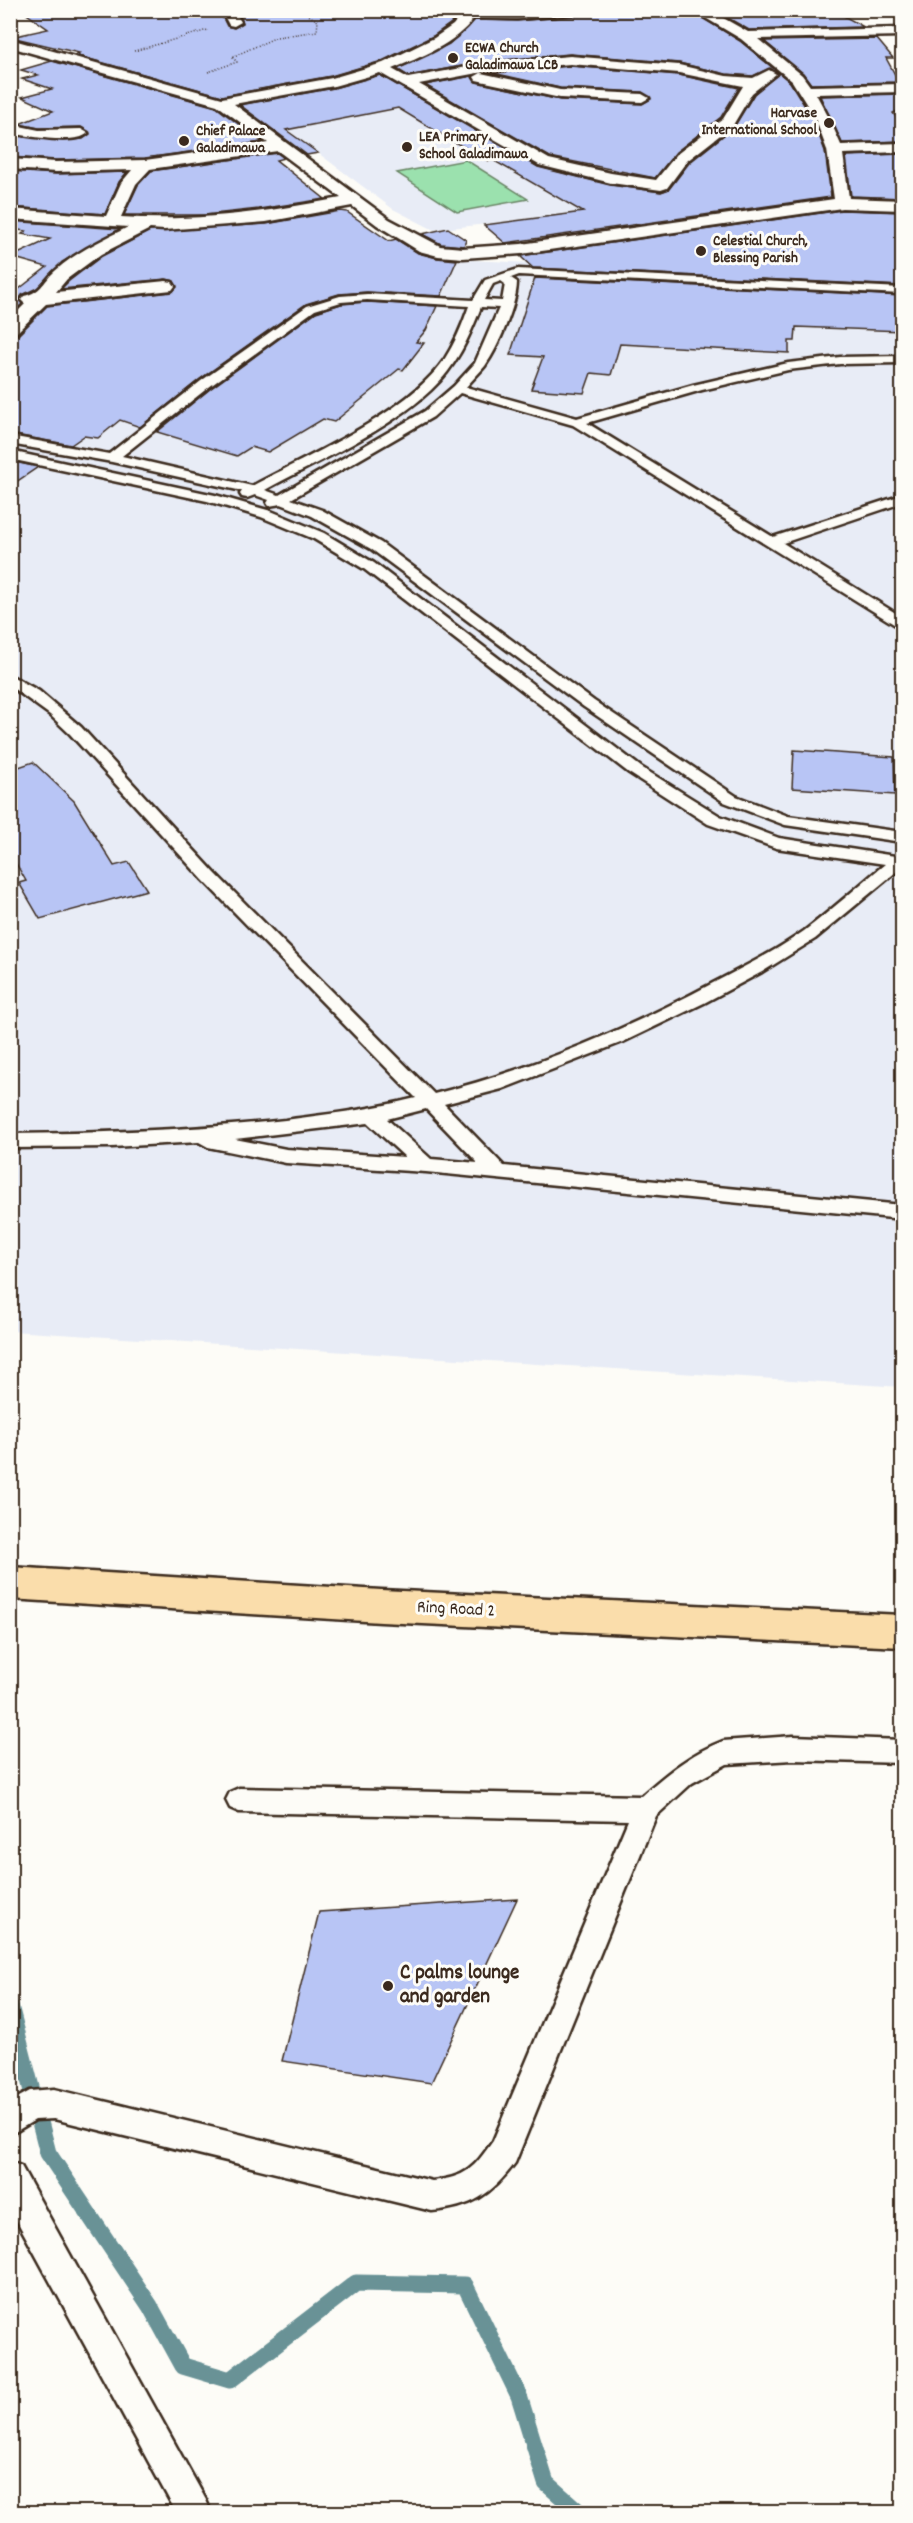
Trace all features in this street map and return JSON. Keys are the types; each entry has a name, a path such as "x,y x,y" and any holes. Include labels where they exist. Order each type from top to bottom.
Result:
{"main road":[{"name":"Ring Road 2","path":"10,1583 381,1606 903,1631"}],"street":[{"path":"222,102 383,69 402,62 455,31 471,12 517,15 575,10"},
{"path":"698,10 746,36 797,78 806,90 822,118 835,150 842,203"},
{"path":"746,36 900,26"},
{"path":"10,43 222,102 354,201 425,247 438,251 456,253 521,249 842,203 903,205"},
{"path":"408,82 456,73 570,60 679,69 726,80 758,83"},
{"path":"383,69 543,162 664,189 672,166 691,148 732,117 750,87 780,66"},
{"path":"456,73 560,94 642,98"},
{"path":"806,90 903,88"},
{"path":"10,159 17,129 47,134 81,133"},
{"path":"10,164 56,167 145,165 281,146"},
{"path":"835,150 903,147"},
{"path":"111,222 129,183 145,165"},
{"path":"10,214 145,225 207,223 266,217 354,201"},
{"path":"680,210 691,223"},
{"path":"10,329 40,300 61,275 76,263 123,234 145,225"},
{"path":"10,299 40,300 166,286"}],"lane":[{"path":"231,502 387,418 427,387 447,364 463,339 476,304 489,282 501,277 518,272 549,273 903,291"},
{"path":"259,511 429,414 458,389 480,364 511,294 511,282 501,277"},
{"path":"112,458 205,384 311,308 340,299 367,297 505,305"},
{"path":"577,422 672,395 796,366 831,361 903,359"},
{"path":"458,389 577,422 903,623"},
{"path":"10,440 112,458 254,490 332,520 376,546 599,711 730,798 785,820 903,837"},
{"path":"10,455 231,502 313,532 345,549 635,770 714,820 776,843 902,861"},
{"path":"770,543 903,499"},
{"path":"10,679 46,703 76,730 169,834 433,1102 498,1172"},
{"path":"10,1141 68,1142 189,1135 372,1116 495,1085 616,1038 698,999 809,935 902,861"},
{"path":"372,1116 426,1165"},
{"path":"189,1135 286,1156 426,1165 903,1212"},
{"path":"10,2120 30,2106 54,2104 432,2196 458,2194 485,2178 504,2152 646,1808 683,1775 723,1753 793,1748 903,1752"},
{"path":"239,1800 646,1808"},
{"path":"10,2177 194,2512"}],"path":[{"path":"165,87 231,65 237,62 232,57 274,38 317,31 318,21 308,15"},
{"path":"87,65 231,16"}],"shaded area":[{"name":"LEA Primary School Galadimawa","path":"379,81 544,171 645,209 537,225 530,219 434,230 393,209 251,103"},
{"path":"282,251 902,281 902,1387 11,1331 10,378 150,300"}],"green space":[{"path":"466,160 528,199 457,212 397,173"}],"building":[{"path":"21,10 219,10 227,26 234,28 243,23 237,10 462,10 451,23 433,36 382,61 331,76 222,96 75,55 79,53 11,37 48,29"},
{"path":"583,10 690,10 740,41 790,82 813,119 825,151 831,197 505,243 484,225 583,212 493,160 489,161 449,139 398,108 286,130 318,153 307,155 240,105 334,88 380,75 538,167 610,185 661,192 669,189 689,163 734,127 754,94 778,74 770,68 753,76 726,74 679,63 570,54 483,62 408,76 397,69 449,44 475,20 517,21 575,16"},
{"path":"714,10 833,10 864,27 749,30"},
{"path":"877,39 893,58 886,58 899,82 811,84 803,73 764,41"},
{"path":"52,61 216,107 262,142 145,158 56,160 10,157 10,135 63,141 83,139 90,134 81,127 39,128 19,124 53,111 22,97 52,89 22,79 38,75 21,70"},
{"path":"570,66 679,75 739,88 721,117 676,152 655,178 550,157 425,85 472,76 476,82 560,100 642,104 651,99 642,92 560,88 493,73"},
{"path":"903,94 903,109 893,113 903,126 903,141 842,143 820,96"},
{"path":"277,153 284,158 276,160 325,199 204,215 124,215 138,185 151,171"},
{"path":"903,154 903,198 851,196 846,156"},
{"path":"10,171 56,174 127,172 119,182 105,214 10,207"},
{"path":"842,210 903,212 903,286 533,268 520,256"},
{"path":"340,211 347,212 389,241 396,239 418,253 457,260 441,296 367,292 339,294 306,304 200,379 140,427 120,420 98,438 84,436 71,445 10,434 10,336 18,335 47,306 172,292 177,287 174,281 166,279 61,289 102,256 150,231 266,224"},
{"path":"10,221 120,229 62,262 37,288 22,295 19,300 22,304 10,315 10,296 47,267 11,257 50,239 22,234 26,231 10,229"},
{"path":"448,228 466,240 464,246 441,244 422,234"},
{"path":"535,278 903,296 903,331 796,327 795,341 789,341 789,353 620,344 611,375 591,373 584,393 531,389 543,357 510,355"},
{"path":"367,302 437,306 426,330 416,342 424,343 403,370 399,369 334,422 323,419 268,452 251,447 237,456 157,432 210,389 316,312 341,304"},
{"path":"10,461 38,467 10,486"},
{"path":"794,750 894,757 895,795 792,788"},
{"path":"33,762 74,801 114,866 129,862 147,890 40,919 19,883 26,881 10,853 10,770"},
{"name":"C palms lounge and garden","path":"517,1899 431,2083 282,2061 319,1912"}],"waterway":[{"path":"10,2006 48,2153 150,2306 183,2366 230,2380 356,2283 465,2285 519,2396 546,2483 579,2512"}],"place":[{"name":"ECWA Church Galadimawa LCB","path":"453,58"},
{"name":"Harvase International School","path":"829,123"},
{"name":"Chief Palace Galadimawa","path":"184,141"},
{"name":"LEA Primary School Galadimawa","path":"407,147"},
{"name":"Celestial Church, Blessing Parish","path":"701,251"},
{"name":"C palms lounge and garden","path":"388,1986"}]}
